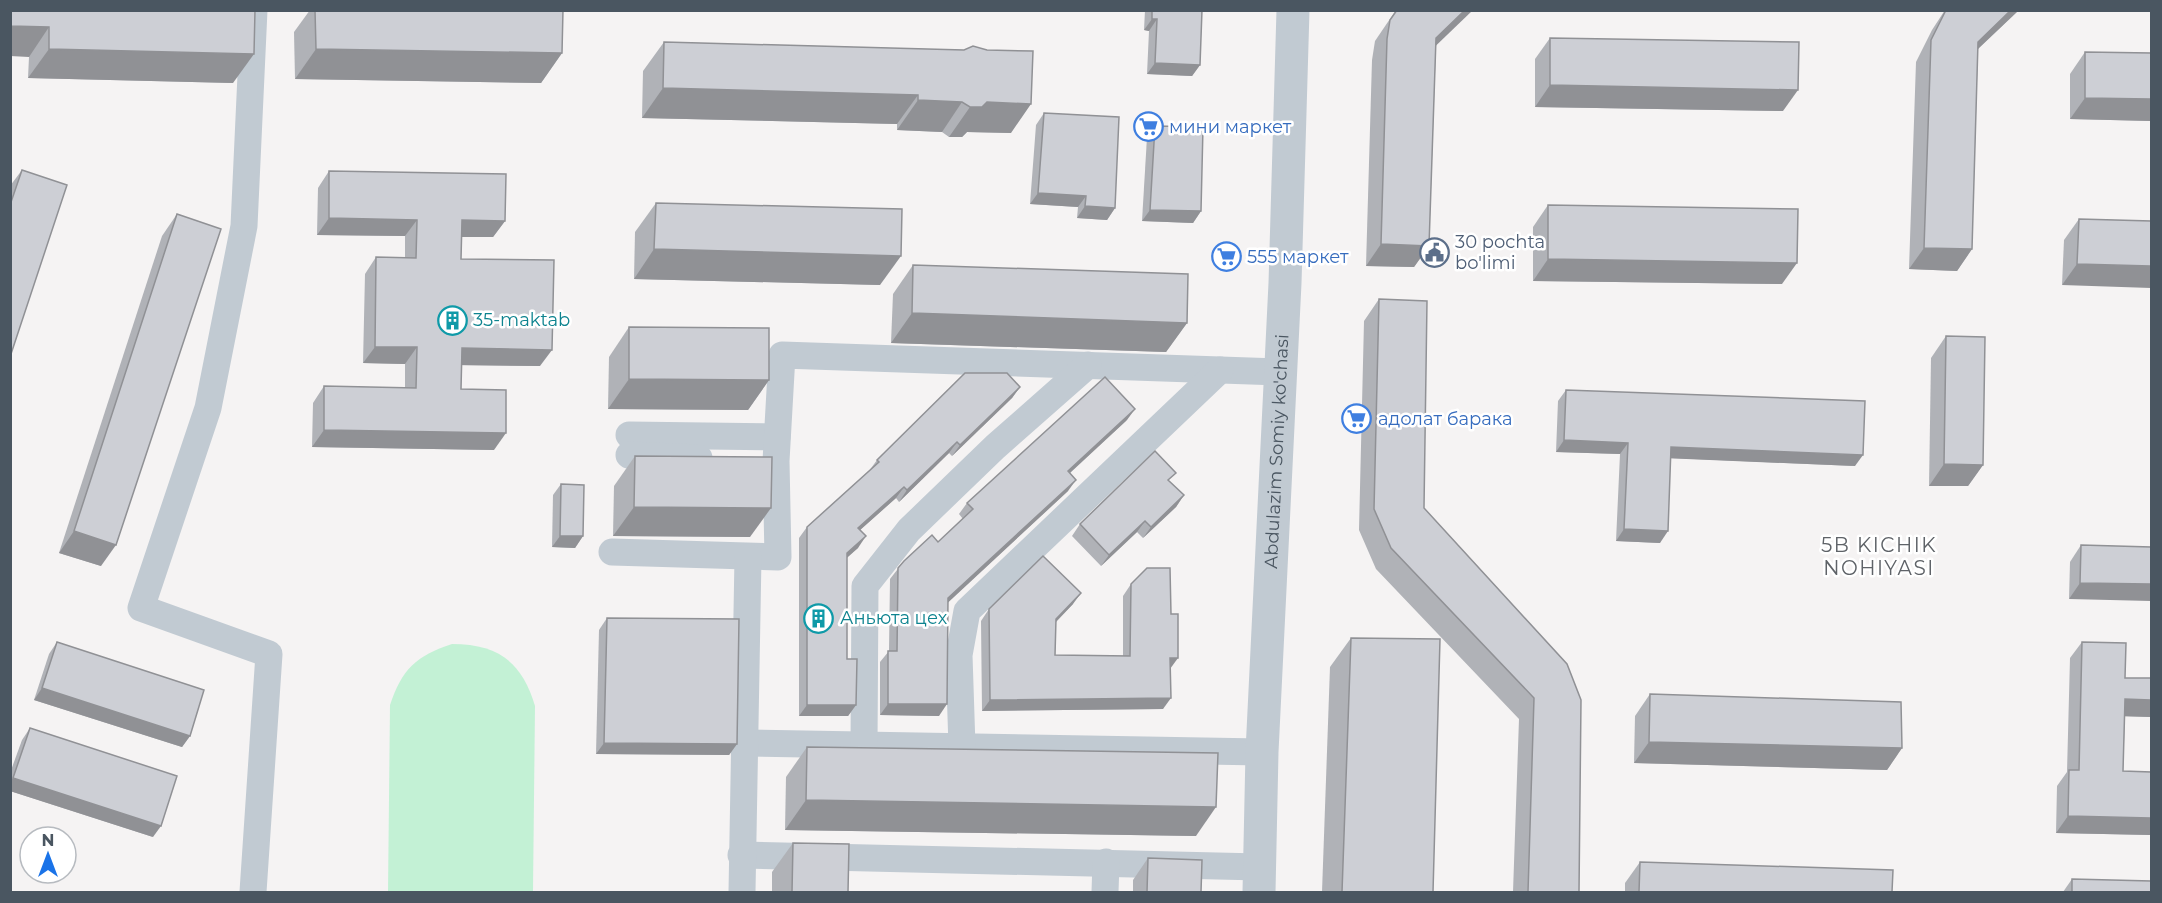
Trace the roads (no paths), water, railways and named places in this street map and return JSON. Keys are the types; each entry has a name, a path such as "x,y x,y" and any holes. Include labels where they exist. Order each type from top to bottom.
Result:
{"street":[{"path":"253,892 269,654 141,608 208,408 244,226 254,10"},
{"name":"Abdulazim Somiy ko'chasi","path":"1259,880 1262,752 1282,372 1293,10"},
{"path":"612,552 778,557 776,449 782,355 1282,372"},
{"path":"864,745 865,586 909,530 995,447 1089,366"},
{"path":"962,747 959,655 968,611 1220,370"},
{"path":"629,445 776,449"},
{"path":"742,892 748,557"},
{"path":"744,743 1262,752"},
{"path":"741,855 847,869 1106,862 1259,880"},
{"path":"1105,892 1106,862"}],"place":[{"name":"мини маркет","path":"1148,127"},
{"name":"30 pochta bo'limi","path":"1434,252"},
{"name":"555 маркет","path":"1226,257"},
{"name":"35-maktab","path":"452,320"},
{"name":"адолат барака","path":"1357,419"},
{"name":"Аньюта цех","path":"819,618"}],"district":[{"name":"5B KICHIK NOHIYASI","path":"1879,556"}]}
